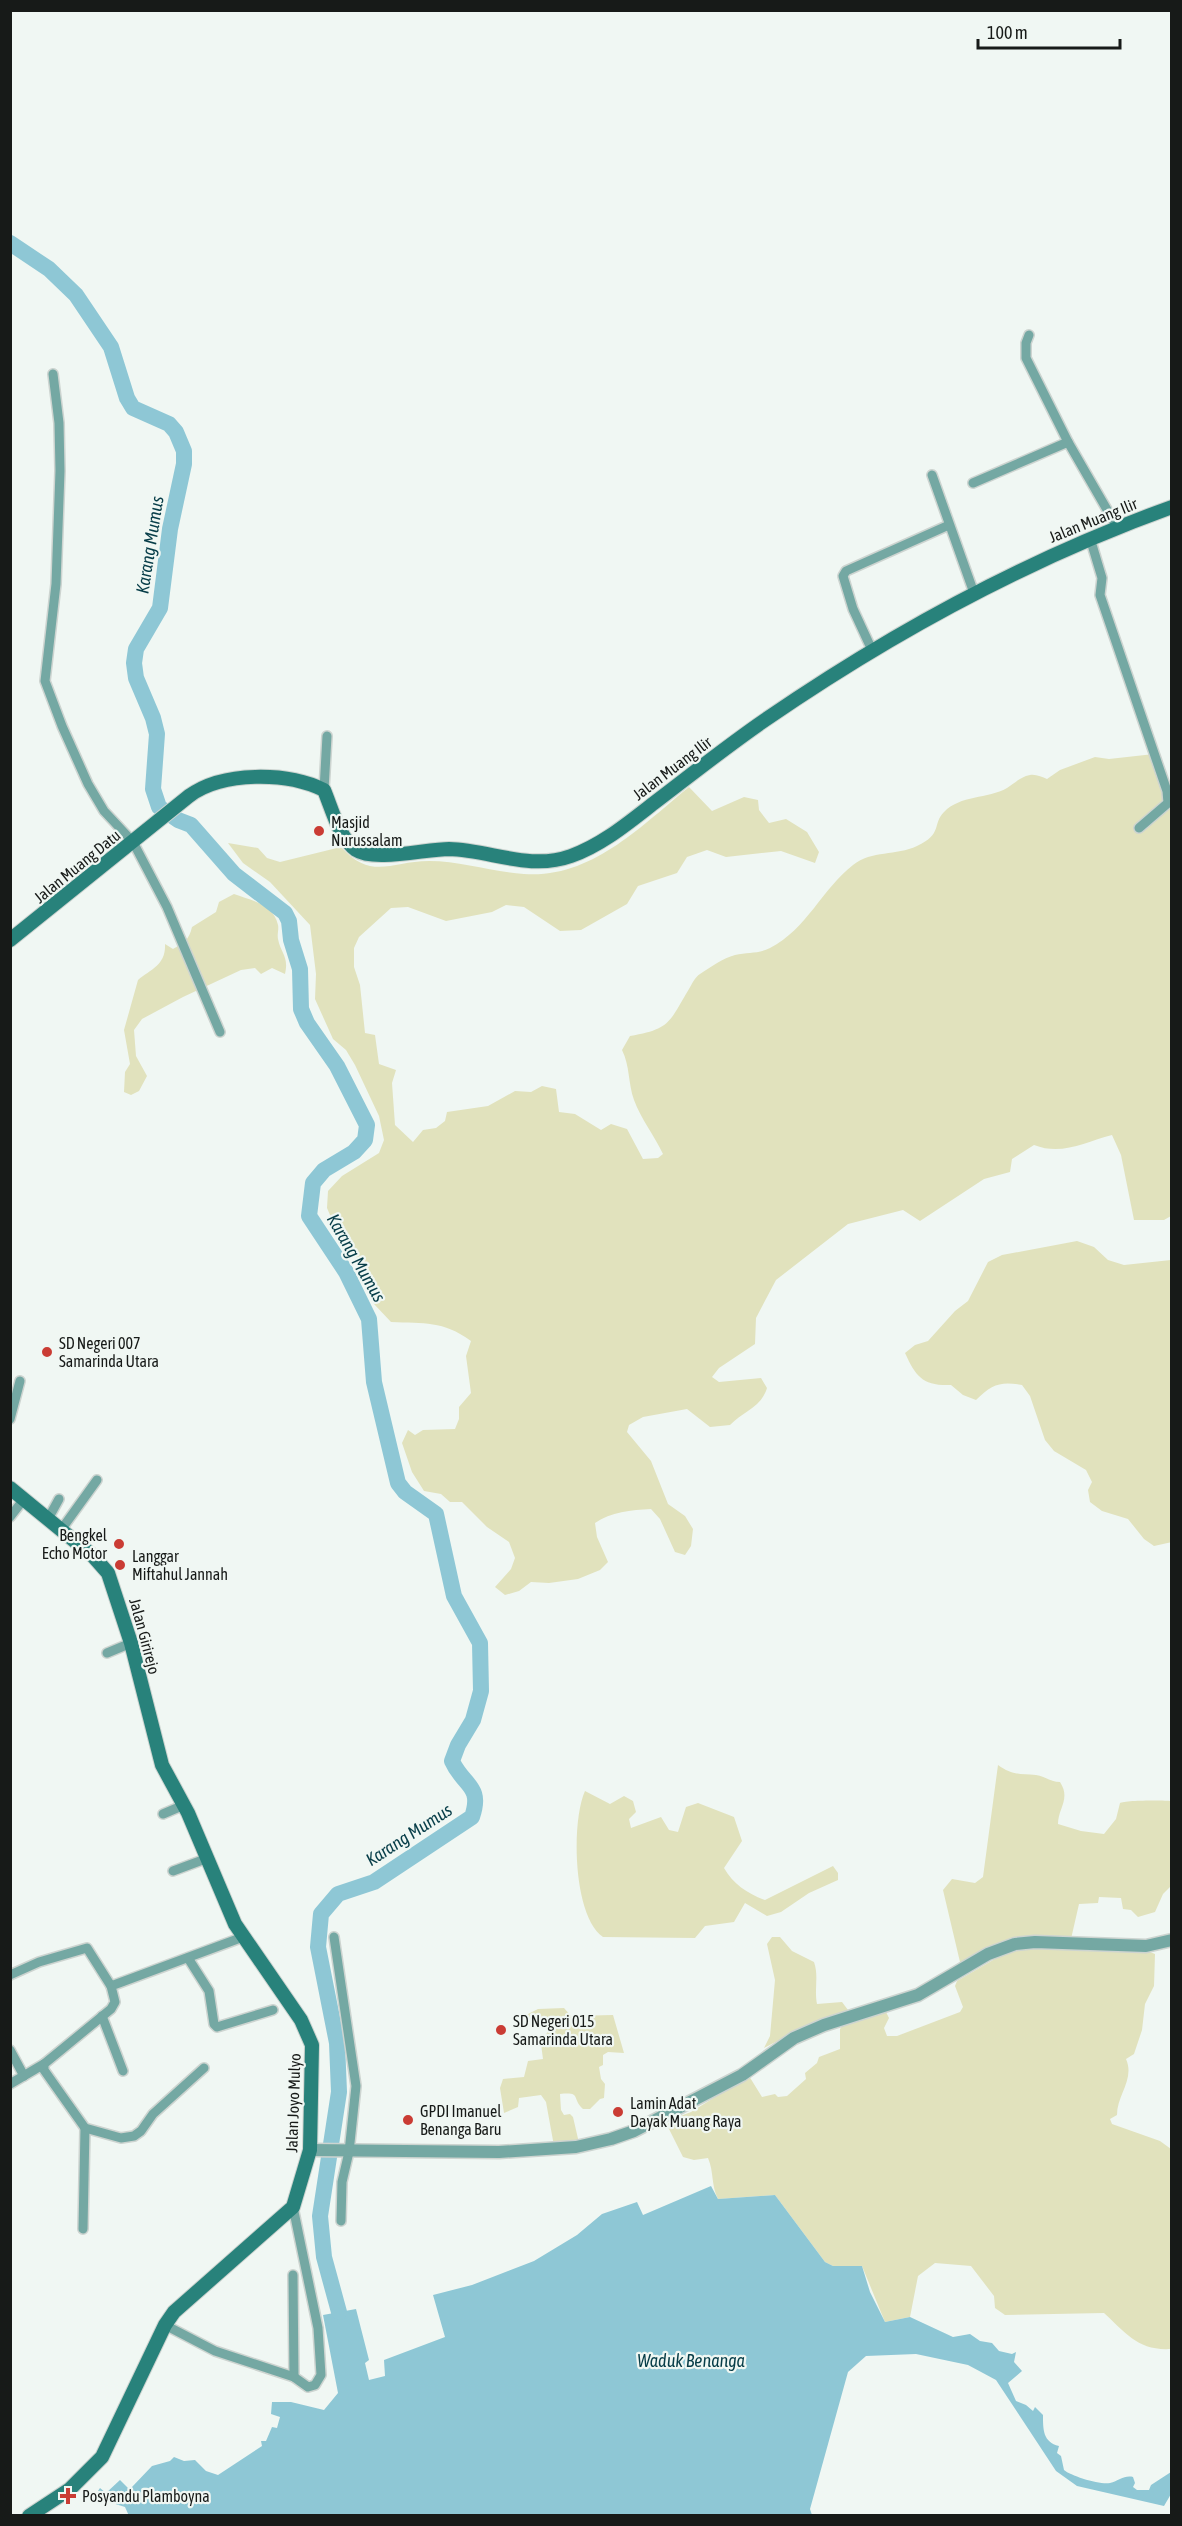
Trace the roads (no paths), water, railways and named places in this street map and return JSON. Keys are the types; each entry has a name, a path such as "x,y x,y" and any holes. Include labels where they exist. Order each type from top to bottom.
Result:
{"main road":[{"name":"Jalan Muang Ilir","path":"324,790 346,841 365,854 452,849 534,861 553,861 583,851 611,836 758,724 846,664 1023,567 1117,527 1172,507"},
{"name":"Jalan Muang Datu","path":"10,940 189,796 212,783 289,778 324,790"},
{"name":"Jalan Girirejo","path":"10,1488 93,1556 108,1573 131,1644 162,1765"},
{"name":"Jalan Joyo Mulyo","path":"162,1765 184,1805 243,1937 295,2011 309,2036 315,2151 293,2207"},
{"path":"29,2516 84,2478 102,2457 165,2325 174,2312 293,2207"}],"street":[{"path":"1029,335 1026,343 1026,357 1068,442 1117,527"},
{"path":"53,374 59,423 60,471 56,584 45,681 62,726 96,797 134,841 167,907 220,1032"},
{"path":"973,483 1068,442"},
{"path":"932,475 974,593"},
{"path":"872,650 853,609 843,576 846,571 949,525"},
{"path":"1090,538 1102,578 1100,596 1168,797 1168,803 1139,828"},
{"path":"324,790 327,736"},
{"path":"10,1419 20,1381"},
{"path":"61,1530 98,1480"},
{"path":"10,1516 24,1499"},
{"path":"48,1519 59,1499"},
{"path":"107,1653 131,1644"},
{"path":"163,1814 184,1805"},
{"path":"173,1871 208,1858"},
{"path":"111,1986 243,1937"},
{"path":"334,1937 355,2066 356,2086 342,2182 341,2221"},
{"path":"315,2151 499,2152 576,2147 611,2139 634,2132 742,2075 794,2038 824,2025 918,1995 988,1954 1015,1944 1035,1942 1146,1946 1172,1940"},
{"path":"10,1975 39,1962 87,1948 111,1986 115,2002 102,2016 44,2064 10,2084"},
{"path":"188,1958 209,1991 214,2024 217,2027 273,2010"},
{"path":"102,2016 123,2071"},
{"path":"10,2050 24,2076"},
{"path":"44,2064 44,2070 85,2128 83,2229"},
{"path":"85,2128 121,2138 134,2136 141,2131 153,2114 204,2068"},
{"path":"165,2325 215,2351 294,2377 308,2387 315,2385 321,2375 316,2318 293,2207"},
{"path":"293,2275 294,2377"}],"water":[{"name":"Waduk Benanga","path":"711,2186 718,2199 775,2195 825,2262 833,2266 862,2266 870,2292 885,2322 910,2317 953,2337 970,2334 980,2341 992,2343 999,2351 1012,2354 1016,2352 1014,2362 1022,2371 1008,2383 1016,2401 1033,2411 1035,2407 1043,2415 1045,2435 1050,2442 1059,2446 1057,2453 1061,2456 1064,2470 1086,2480 1100,2483 1133,2477 1135,2483 1133,2487 1137,2490 1149,2490 1151,2485 1171,2472 1171,2494 1164,2506 1077,2486 1056,2471 996,2380 968,2365 916,2354 866,2356 848,2372 810,2509 812,2515 129,2516 125,2507 106,2501 98,2491 100,2488 106,2493 120,2480 128,2488 132,2487 152,2466 170,2461 174,2457 184,2461 195,2460 206,2471 218,2475 262,2446 261,2441 266,2441 272,2427 277,2428 280,2417 271,2414 272,2402 291,2402 324,2410 338,2393 323,2315 356,2309 369,2360 365,2363 369,2380 385,2376 384,2360 445,2337 433,2295 472,2285 534,2261 577,2235 602,2214 637,2202 643,2215"}],"waterway":[{"name":"Karang Mumus","path":"10,243 49,269 76,295 111,347 127,398 133,408 169,424 176,432 184,451 184,464 170,529 160,608 136,649 134,663 136,678 153,718 157,734 153,789 159,807 178,820 191,825 234,874 285,913 289,921 291,940 300,969 301,1009 307,1023 337,1066 367,1125 365,1140 354,1152 324,1170 313,1183 309,1216 346,1272 369,1319 374,1382 398,1483 405,1492 436,1514 454,1596 480,1643 481,1691 473,1720 458,1745 452,1761 473,1792 475,1806 472,1817 374,1882 338,1894 321,1914 318,1947 337,2043 339,2092 320,2216 324,2257 339,2312"}],"place":[{"name":"Masjid Nurussalam","path":"319,831"},
{"name":"SD Negeri 007 Samarinda Utara","path":"47,1352"},
{"name":"Bengkel Echo Motor","path":"119,1544"},
{"name":"Langgar Miftahul Jannah","path":"120,1565"},
{"name":"SD Negeri 015 Samarinda Utara","path":"501,2030"},
{"name":"Lamin Adat Dayak Muang Raya","path":"618,2112"},
{"name":"GPDI Imanuel Benanga Baru","path":"408,2120"},
{"name":"Posyandu Plamboyna","path":"68,2496"}]}
